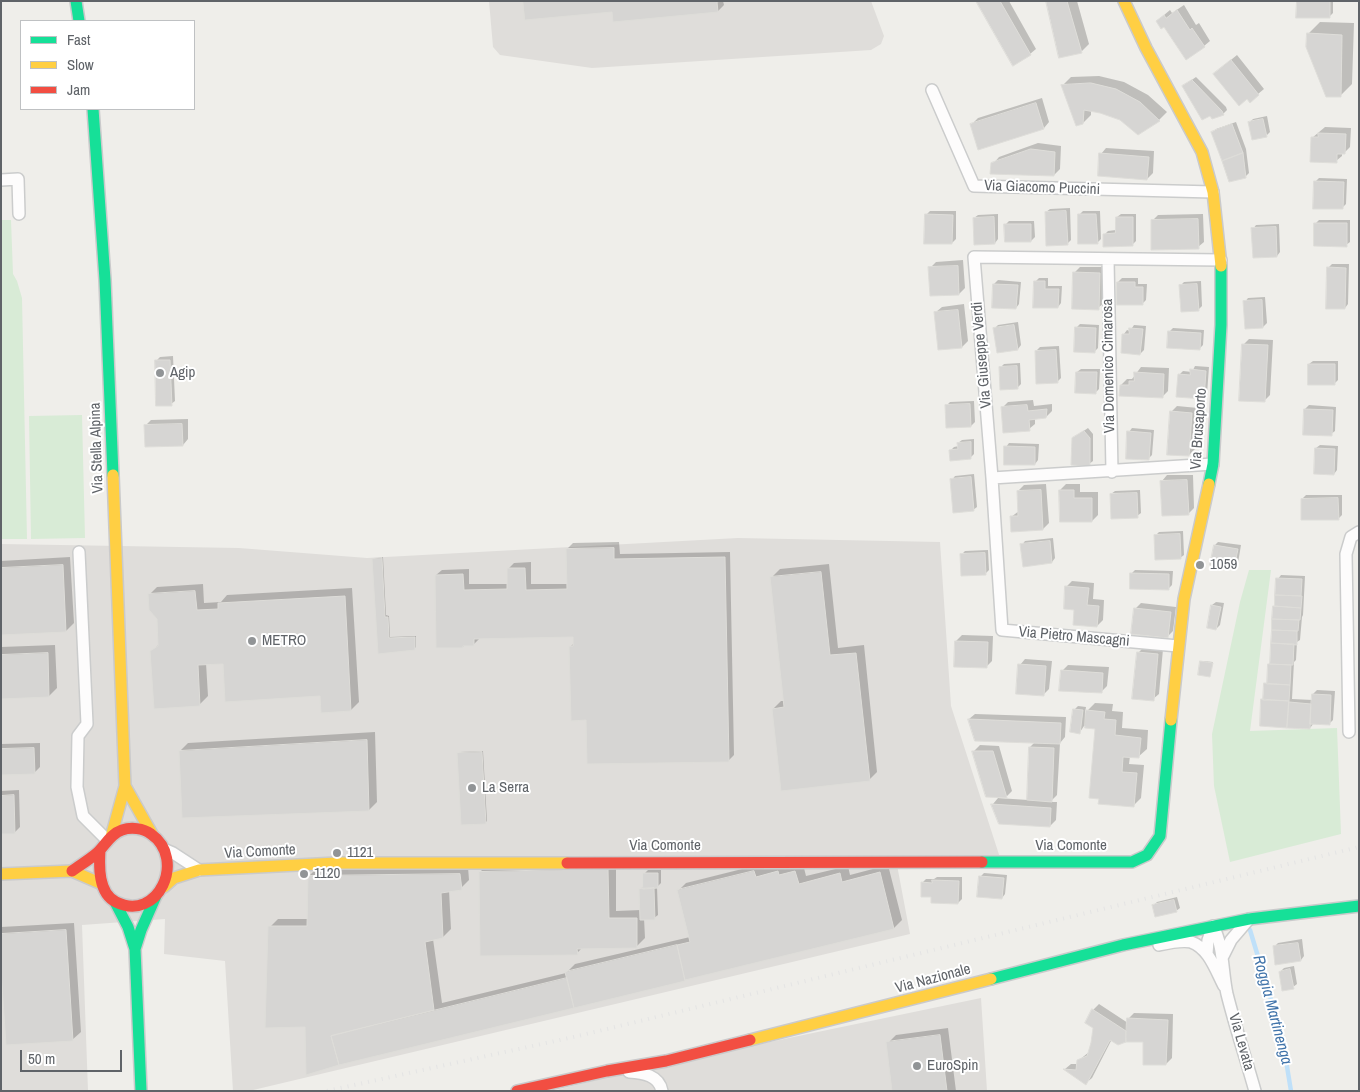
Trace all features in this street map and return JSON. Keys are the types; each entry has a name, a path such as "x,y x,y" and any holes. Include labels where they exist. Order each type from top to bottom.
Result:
{"street":[{"path":"76,1 80,20"},
{"name":"Via Brusaporto","path":"1124,1 1146,48 1202,152 1213,192 1221,260 1221,325 1213,464 1201,527 1184,598 1160,836 1147,855 1132,862"},
{"name":"Via Giacomo Puccini","path":"932,90 974,186 1213,192"},
{"name":"Via Stella Alpina","path":"93,110 105,280 125,786 119,804 116,824 109,838"},
{"path":"1,180 18,179 19,214"},
{"name":"Via Giuseppe Verdi","path":"992,478 974,257 1221,260"},
{"name":"Via Domenico Cimarosa","path":"1108,259 1112,472"},
{"path":"992,478 1112,472 1213,464"},
{"name":"Via Pietro Mascagni","path":"992,478 1002,630 1178,646"},
{"path":"1349,732 1346,554 1351,536 1359,532"},
{"path":"79,552 87,724 78,736 77,787 83,816 109,838"},
{"name":"Via Stella Alpina","path":"125,786 152,834"},
{"path":"72,871 100,850 109,838 120,830 128,828 141,829 159,840 166,850 168,875 164,886 156,896 135,949"},
{"path":"100,850 98,865 102,884 115,902 128,927 135,949 141,1091"},
{"path":"166,850 199,870"},
{"name":"Via Comonte","path":"164,886 174,878 199,870 337,863 1132,862"},
{"path":"1,874 72,871 102,884"},
{"path":"115,902 134,906 144,904 156,896"},
{"name":"Via Nazionale","path":"518,1091 607,1071 666,1061 1123,944 1250,919 1359,906"},
{"path":"1223,956 1231,940 1250,919"},
{"path":"1207,954 1208,940 1213,926"},
{"name":"Via Levata","path":"1213,926 1218,936 1223,956 1227,992 1255,1091"},
{"path":"1123,944 1148,946 1190,942 1200,947 1207,954"},
{"name":"Via Levata","path":"1207,954 1227,992"},
{"path":"662,1088 666,1061"},
{"path":"607,1071 642,1072 653,1076 662,1088"}],"shaded area":[{"path":"489,1 871,1 884,36 881,44 871,50 592,68 500,55 493,47"},
{"path":"738,538 940,542 951,706 1003,867 897,865 910,934 249,1091 233,1091 225,961 164,954 165,919 82,925 88,1091 1,1091 1,544 239,548 367,558"},
{"path":"981,998 987,1091 552,1091 640,1069"}],"green space":[{"path":"1,220 11,220 13,274 22,298 27,539 1,539"},
{"path":"82,415 85,538 31,539 29,416"},
{"path":"1249,570 1271,570 1250,731 1337,728 1341,834 1230,862 1214,786 1212,734 1240,602"}],"building":[{"path":"523,1 721,1 717,2 718,12 613,22 612,12 525,20"},
{"path":"976,1 1000,1 1031,55 1013,66"},
{"path":"1046,1 1067,1 1082,53 1059,58"},
{"path":"1297,1 1330,1 1330,18 1296,18"},
{"path":"1177,10 1190,30 1192,28 1205,47 1186,60 1164,27 1161,29 1156,21 1164,15 1166,18"},
{"path":"1307,33 1342,35 1341,97 1326,97 1306,47"},
{"path":"1231,60 1259,95 1250,103 1247,99 1239,106 1213,74"},
{"path":"1192,80 1224,115 1212,119 1210,116 1202,120 1182,86"},
{"path":"1091,83 1116,89 1140,102 1160,121 1138,135 1120,120 1084,110 1083,124 1076,126 1061,85"},
{"path":"1036,103 1044,129 978,150 970,124"},
{"path":"1263,119 1267,137 1252,140 1248,122"},
{"path":"1232,124 1243,153 1222,161 1211,132"},
{"path":"1318,133 1346,134 1345,154 1337,154 1337,163 1310,162 1311,137 1318,137"},
{"path":"1031,149 1055,152 1054,176 990,174 991,163"},
{"path":"1099,153 1149,157 1147,180 1098,176"},
{"path":"1243,153 1246,178 1229,182 1222,161"},
{"path":"1314,181 1344,182 1343,209 1313,209"},
{"path":"1066,211 1068,245 1046,246 1045,212"},
{"path":"925,214 953,215 952,244 924,244"},
{"path":"1078,214 1096,214 1098,244 1078,244"},
{"path":"994,217 995,244 974,245 973,218"},
{"path":"1116,217 1133,217 1133,246 1103,247 1103,234 1115,233"},
{"path":"1198,219 1199,249 1151,250 1151,220"},
{"path":"1314,223 1347,223 1347,247 1314,246"},
{"path":"1004,224 1031,224 1031,242 1005,242"},
{"path":"1276,227 1277,257 1253,258 1251,228"},
{"path":"958,266 959,295 930,296 928,267"},
{"path":"1327,267 1346,268 1345,309 1326,309"},
{"path":"1073,272 1100,273 1099,310 1072,309"},
{"path":"1034,281 1045,281 1045,289 1059,289 1058,308 1033,308"},
{"path":"1117,282 1135,282 1135,287 1143,287 1143,305 1117,305"},
{"path":"993,284 1018,285 1016,309 992,308"},
{"path":"1197,284 1199,311 1181,312 1179,285"},
{"path":"1262,300 1263,328 1245,329 1243,301"},
{"path":"958,310 962,348 938,350 934,312"},
{"path":"1014,325 1018,350 997,353 993,328"},
{"path":"1075,327 1096,328 1095,353 1074,352"},
{"path":"1129,328 1143,329 1140,355 1121,353 1122,334 1129,334"},
{"path":"1168,331 1201,333 1200,350 1167,348"},
{"path":"1242,344 1268,345 1265,402 1239,401"},
{"path":"1056,350 1058,383 1036,384 1035,351"},
{"path":"155,360 170,360 172,406 156,406"},
{"path":"1308,364 1335,364 1335,385 1308,385"},
{"path":"1017,366 1018,389 1000,390 999,367"},
{"path":"1190,369 1206,371 1204,399 1176,397 1178,374 1190,375"},
{"path":"1076,372 1097,372 1096,394 1075,393"},
{"path":"1134,372 1164,374 1163,398 1119,396 1120,385 1129,385 1129,381 1134,381"},
{"path":"970,404 971,427 946,428 945,405"},
{"path":"1027,405 1028,411 1047,409 1046,418 1029,420 1030,431 1003,433 1001,407"},
{"path":"1304,409 1333,410 1332,436 1303,435"},
{"path":"1170,411 1192,413 1189,456 1167,455"},
{"path":"182,424 183,446 145,447 144,425"},
{"path":"1084,431 1090,438 1090,466 1071,465 1072,438"},
{"path":"1127,431 1151,433 1149,460 1126,459"},
{"path":"971,442 971,459 950,461 949,450 958,449 957,443"},
{"path":"1004,446 1035,447 1035,465 1004,465"},
{"path":"1315,448 1335,449 1334,475 1314,474"},
{"path":"971,477 974,511 953,513 950,479"},
{"path":"1187,480 1189,515 1162,516 1160,481"},
{"path":"1041,490 1043,530 1011,532 1010,516 1018,516 1017,491"},
{"path":"1059,490 1074,490 1074,498 1092,498 1092,522 1060,522"},
{"path":"1137,493 1138,518 1111,519 1110,494"},
{"path":"1338,498 1339,520 1301,520 1301,499"},
{"path":"1180,534 1181,559 1155,560 1154,535"},
{"path":"1050,541 1052,563 1023,567 1020,544"},
{"path":"1214,545 1238,549 1234,568 1210,565"},
{"path":"614,548 614,559 725,557 729,762 587,764 586,720 571,721 569,646 573,646 573,637 474,639 474,646 436,648 435,575 463,574 464,590 507,589 507,568 525,568 526,590 567,589 566,549"},
{"path":"985,553 986,575 961,576 960,554"},
{"path":"382,558 385,617 388,617 389,638 415,637 415,650 378,654 372,559"},
{"path":"63,565 66,632 1,635 1,568"},
{"path":"821,572 830,655 856,653 870,781 781,791 772,709 784,707 770,577"},
{"path":"1130,573 1169,574 1169,590 1130,589"},
{"path":"1276,578 1302,579 1301,596 1275,595"},
{"path":"1065,586 1089,588 1087,605 1099,606 1097,627 1073,625 1074,610 1064,609"},
{"path":"195,591 197,610 218,609 218,603 345,596 351,711 321,713 320,696 225,702 223,664 198,665 200,706 154,709 150,651 158,646 157,619 149,610 148,594"},
{"path":"1275,595 1302,596 1301,608 1275,606"},
{"path":"1211,605 1221,607 1216,630 1207,628"},
{"path":"1273,606 1301,608 1300,620 1272,619"},
{"path":"1134,608 1171,612 1168,638 1131,634"},
{"path":"1272,619 1299,620 1298,631 1272,630"},
{"path":"1272,630 1297,631 1297,645 1271,643"},
{"path":"955,641 988,642 987,668 954,667"},
{"path":"1271,643 1294,644 1293,665 1270,664"},
{"path":"1137,652 1158,654 1154,701 1132,699"},
{"path":"48,653 49,697 1,699 1,655"},
{"path":"1200,661 1213,663 1210,677 1198,675"},
{"path":"1018,664 1046,666 1044,696 1016,694"},
{"path":"1268,664 1291,665 1290,685 1267,684"},
{"path":"1061,670 1103,673 1102,693 1059,691"},
{"path":"1264,683 1290,685 1289,701 1263,700"},
{"path":"1312,694 1331,695 1330,725 1310,724"},
{"path":"1261,699 1289,701 1287,728 1260,726"},
{"path":"1289,702 1311,704 1310,729 1287,728"},
{"path":"1073,709 1083,710 1080,734 1070,732"},
{"path":"1086,710 1105,712 1104,719 1116,720 1115,735 1141,738 1139,758 1123,757 1122,772 1137,773 1134,807 1098,804 1099,799 1089,798 1095,729 1085,728"},
{"path":"968,719 1061,723 1060,744 975,741"},
{"path":"367,740 369,811 182,818 179,751"},
{"path":"1029,747 1054,748 1052,802 1027,800"},
{"path":"34,748 35,774 1,775 1,749"},
{"path":"972,751 993,751 1007,798 986,797"},
{"name":"La Serra","path":"482,752 486,824 461,825 457,753"},
{"path":"14,795 15,834 1,834 1,796"},
{"path":"991,804 1051,808 1050,827 999,824"},
{"path":"608,869 609,918 637,918 637,948 577,949 578,955 480,956 479,872"},
{"path":"754,871 756,877 778,871 779,875 795,871 799,884 840,873 842,882 880,872 894,929 685,980 677,945 690,942 677,890"},
{"path":"643,873 658,873 658,888 643,889"},
{"path":"460,874 462,890 441,893 443,938 425,942 434,1010 331,1036 339,1065 306,1075 305,1027 265,1028 268,926 307,926 308,876"},
{"path":"979,876 1004,878 1002,899 977,897"},
{"path":"932,880 959,881 958,904 931,903 931,897 921,897 921,882 932,883"},
{"path":"654,888 655,920 640,920 639,889"},
{"path":"1174,900 1177,912 1155,917 1152,905"},
{"path":"66,930 73,1041 6,1045 1,970 1,934"},
{"path":"1298,943 1301,961 1275,965 1273,946"},
{"path":"677,945 685,981 574,1008 565,972"},
{"path":"1290,969 1294,989 1282,991 1279,972"},
{"path":"567,978 574,1008 339,1065 331,1036"},
{"path":"1092,1009 1126,1031 1126,1042 1118,1045 1110,1040 1086,1085 1063,1069 1076,1070 1077,1060 1087,1056 1093,1028 1085,1023"},
{"path":"1127,1018 1168,1020 1166,1065 1143,1065 1143,1042 1126,1042"},
{"name":"EuroSpin","path":"940,1035 947,1091 892,1091 886,1042"}],"waterway":[{"name":"Roggia Martinenga","path":"1250,930 1282,1036 1291,1091"}],"railway":[{"path":"327,1091 578,1036 1359,847"}],"traffic: fast":[{"path":"76,1 79,20"},
{"path":"93,110 105,280 113,475"},
{"path":"1209,484 1213,464 1221,325 1221,266"},
{"path":"982,862 1132,862 1147,855 1160,836 1171,720"},
{"path":"135,949 156,896"},
{"path":"115,902 128,927 135,949 141,1091"},
{"path":"991,979 1123,945 1249,919 1359,906"}],"traffic: slow":[{"path":"1124,1 1146,48 1202,152 1213,192 1221,266"},
{"path":"111,837 125,786 113,475"},
{"path":"1171,720 1184,599 1209,484"},
{"path":"125,786 152,834"},
{"path":"164,887 174,878 199,870 337,863 567,863"},
{"path":"1,874 72,871 102,884"},
{"path":"750,1040 991,979"}],"traffic: jam":[{"path":"72,871 97,853 111,837 118,832 133,828 144,830 151,834 162,845 167,858 167,872 163,885 155,896 144,904 131,906 116,902 110,898 103,886 100,871 100,850"},
{"path":"567,863 982,862"},
{"path":"517,1091 607,1071 666,1061 750,1040"}],"place":[{"name":"Agip","path":"160,373"},
{"name":"1059","path":"1200,565"},
{"name":"METRO","path":"252,641"},
{"name":"La Serra","path":"472,788"},
{"name":"1121","path":"337,853"},
{"name":"1120","path":"304,874"},
{"name":"EuroSpin","path":"917,1066"}]}
